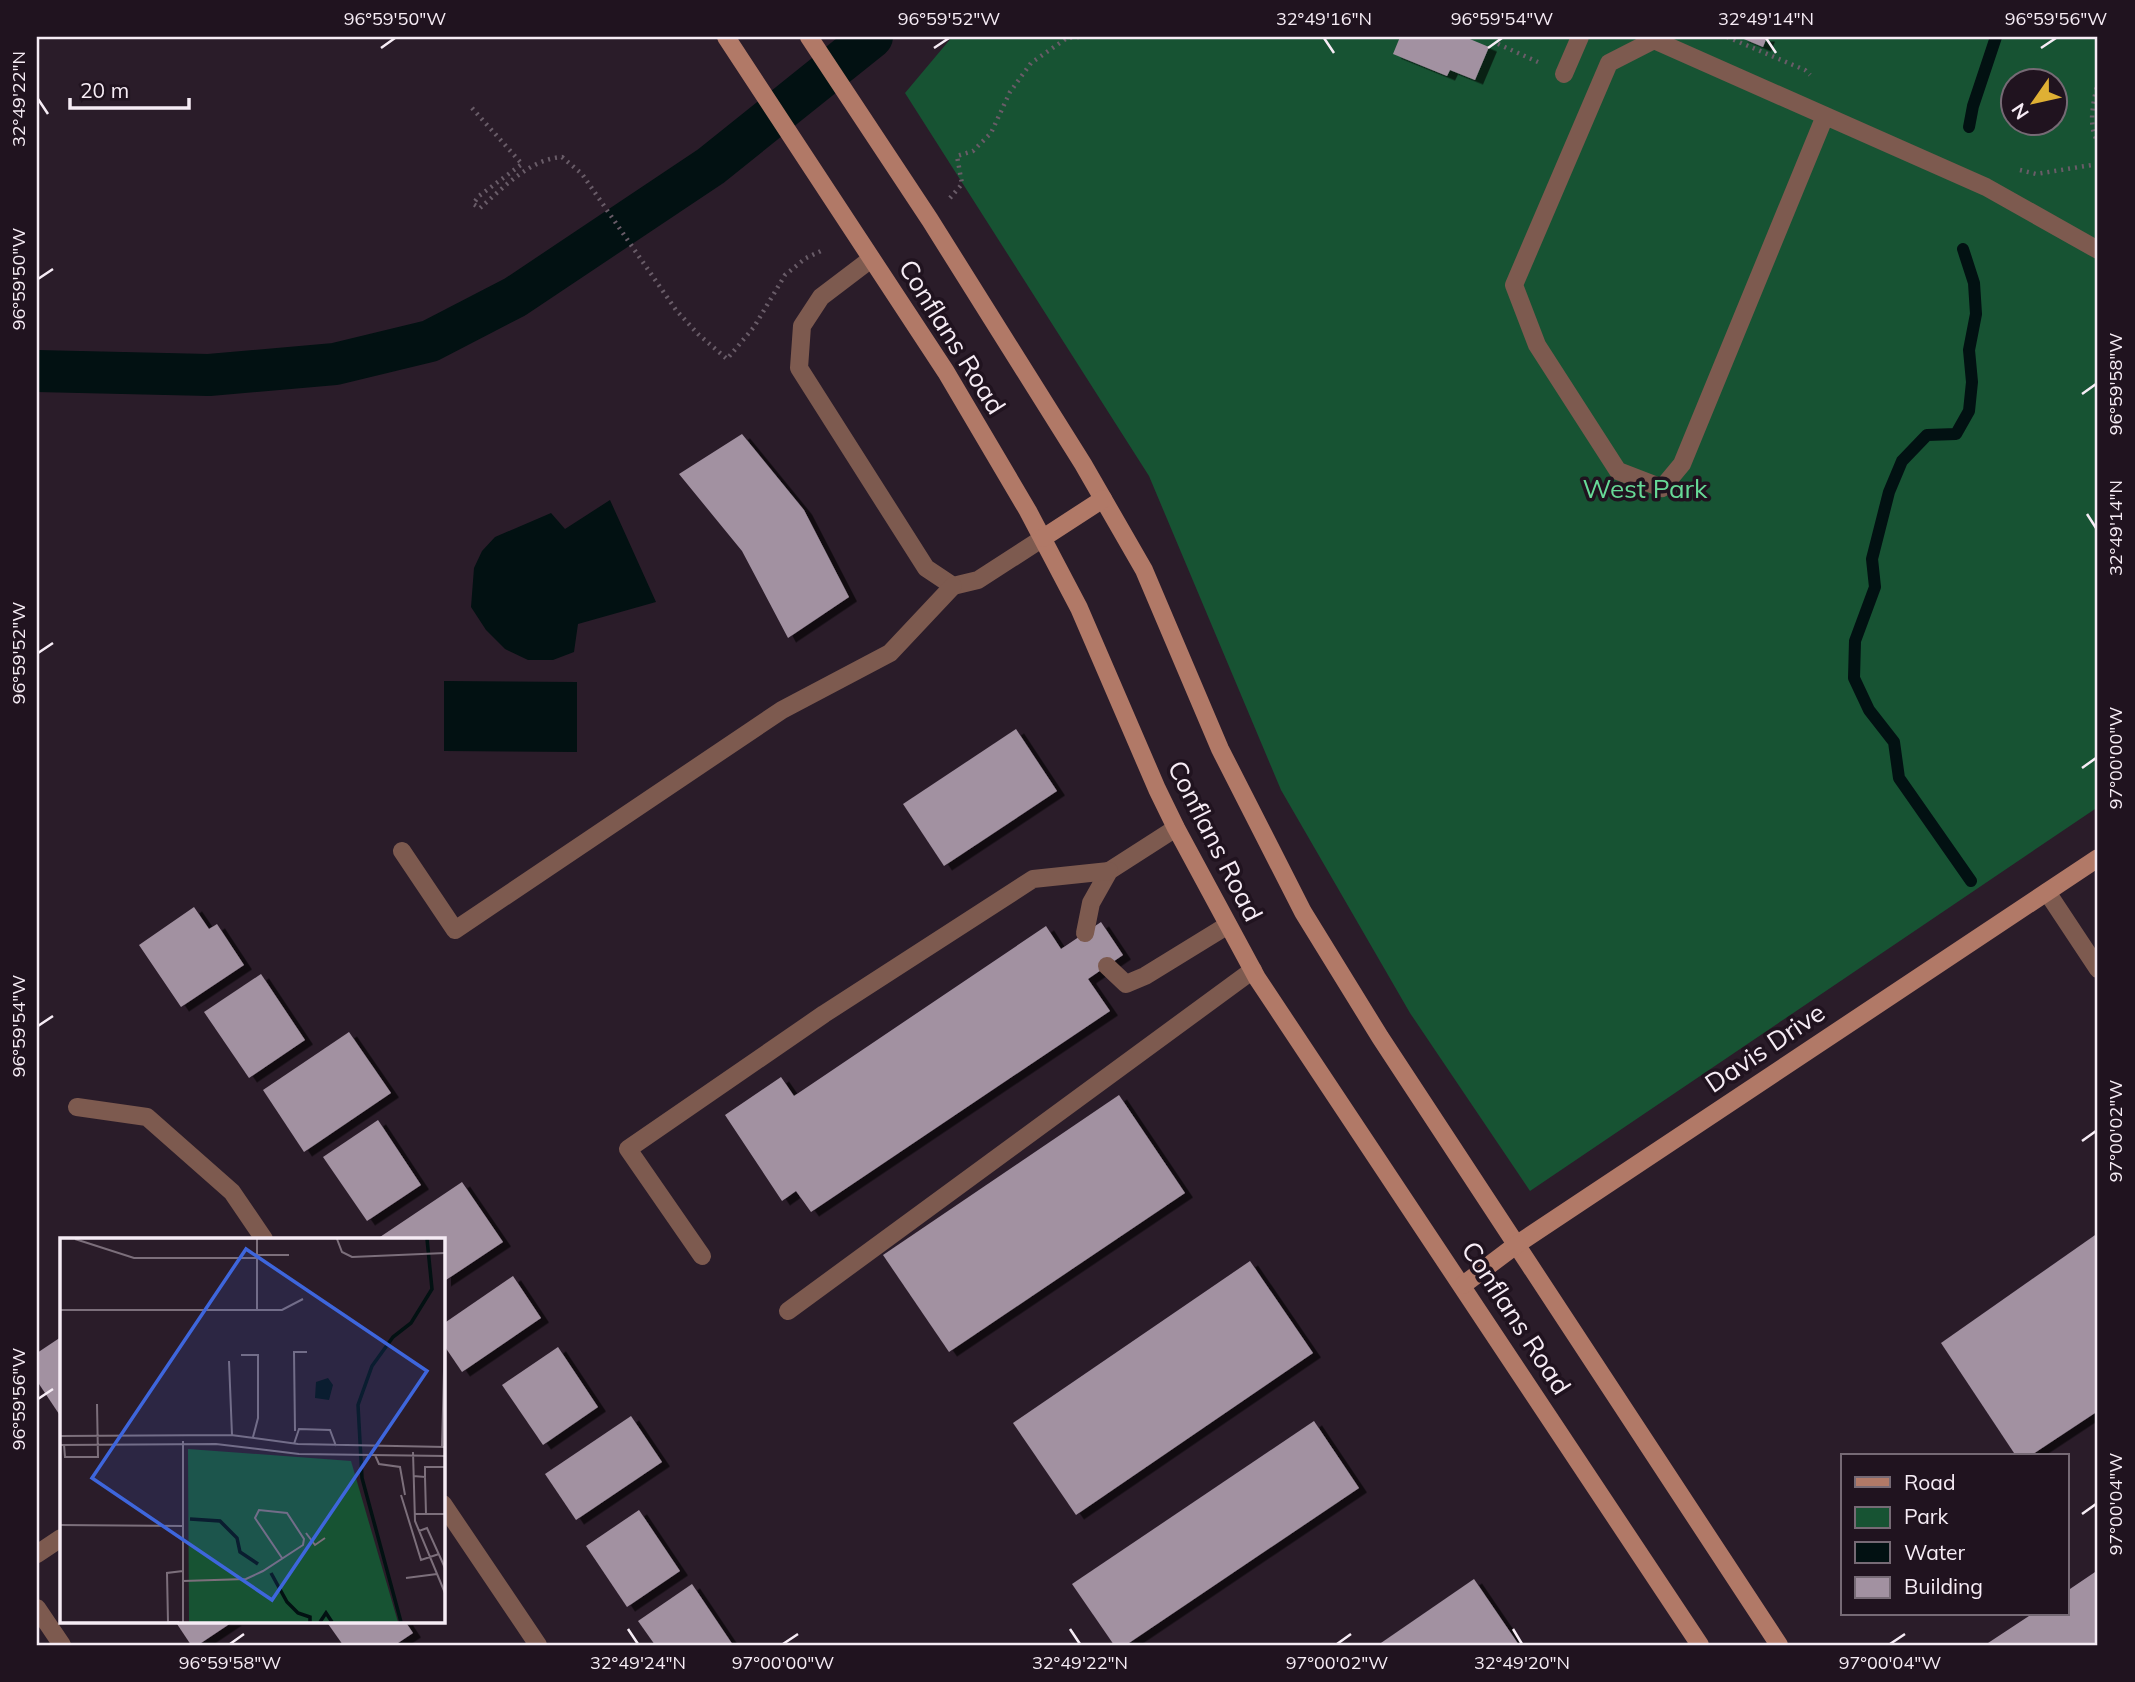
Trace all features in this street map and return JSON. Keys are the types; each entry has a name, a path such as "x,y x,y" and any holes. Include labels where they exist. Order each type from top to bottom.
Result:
{"main road":[{"name":"Conflans Road","path":"810,37 1103,499 1144,570 1220,749 1303,912 1380,1037 1779,1645"},
{"name":"Conflans Road","path":"727,38 946,372 1043,538 1079,608 1157,789 1253,970 1700,1645"},
{"path":"1043,538 1103,499"},
{"name":"Davis Drive","path":"1463,1285 1516,1245 2098,858"}],"street":[{"path":"1564,74 1580,37"},
{"path":"1825,116 1682,464 1662,488 1618,471 1537,345 1514,285 1609,63 1654,40 1986,187 2098,250"},
{"path":"871,259 821,297 802,326 799,368 926,569 953,586"},
{"path":"402,850 456,930 782,710 890,653 953,586 978,580 1043,538"},
{"path":"702,1256 628,1149 824,1014 1033,878 1109,871 1176,828"},
{"path":"1085,933 1091,903 1109,871"},
{"path":"2047,892 2098,969"},
{"path":"1107,966 1126,984 1146,976 1228,925"},
{"path":"788,1311 1253,970"},
{"path":"77,1107 147,1117 232,1192 263,1238"},
{"path":"444,1505 538,1645"},
{"path":"37,1554 60,1539"},
{"path":"37,1608 62,1645"}],"path":[{"path":"948,201 962,184 957,156 973,151 991,133 1010,92 1031,63 1067,38 1079,37"},
{"path":"2098,81 2092,109 2094,136 2098,142"},
{"path":"472,108 522,164 478,196 473,204 480,208 514,178 551,158 562,157 582,174 667,298 698,334 727,359 754,327 785,275 806,258 823,250"}],"green space":[{"name":"West Park","path":"952,37 2098,37 2098,807 1530,1191 1410,1013 1281,790 1149,476 905,93"}],"water":[{"path":"610,500 656,602 578,624 574,652 553,660 528,660 505,649 486,630 471,607 474,568 482,551 495,537 551,513 565,529"},
{"path":"444,681 577,682 577,752 444,751"}],"building":[{"path":"1400,37 1465,37 1489,47 1475,80 1450,70 1447,76 1393,54"},
{"path":"1739,37 1767,37 1763,47"},
{"path":"742,434 804,510 849,597 788,638 742,551 679,474"},
{"path":"1016,729 1057,791 944,866 903,804"},
{"path":"194,907 209,929 217,924 244,965 181,1007 139,945"},
{"path":"1101,922 1123,955 1088,979 1110,1011 811,1212 796,1191 782,1201 725,1115 781,1077 794,1096 1046,926 1061,949"},
{"path":"261,974 305,1040 249,1078 204,1012"},
{"path":"349,1032 391,1093 304,1152 263,1090"},
{"path":"1119,1095 1185,1193 949,1352 883,1255"},
{"path":"378,1120 421,1185 367,1221 323,1157"},
{"path":"462,1182 503,1242 444,1281 444,1238 378,1238"},
{"path":"2098,1233 2098,1411 2033,1454 2015,1454 1941,1343"},
{"path":"1250,1261 1313,1353 1076,1515 1013,1423"},
{"path":"513,1276 541,1318 462,1372 444,1345 444,1323"},
{"path":"60,1338 60,1416 37,1381 37,1353"},
{"path":"558,1347 598,1407 543,1445 502,1385"},
{"path":"631,1416 662,1462 576,1520 545,1474"},
{"path":"1314,1421 1359,1488 1126,1645 1114,1645 1072,1584"},
{"path":"639,1510 680,1571 627,1607 586,1546"},
{"path":"2098,1570 2098,1645 1988,1643 2029,1616 2068,1616 2068,1590"},
{"path":"1474,1579 1519,1645 1378,1645"},
{"path":"692,1584 733,1645 655,1645 638,1621"},
{"path":"176,1622 232,1622 198,1645 191,1645"},
{"path":"327,1622 406,1622 413,1633 395,1645 343,1645"}],"waterway":[{"path":"37,371 209,375 335,364 430,341 515,297 711,166 872,37"},
{"path":"1969,127 1973,106 1996,37"},
{"path":"1963,249 1974,283 1976,314 1969,350 1972,382 1969,411 1956,434 1927,435 1902,461 1889,492 1872,559 1875,587 1855,641 1854,678 1869,710 1894,742 1899,778 1971,881"}]}
